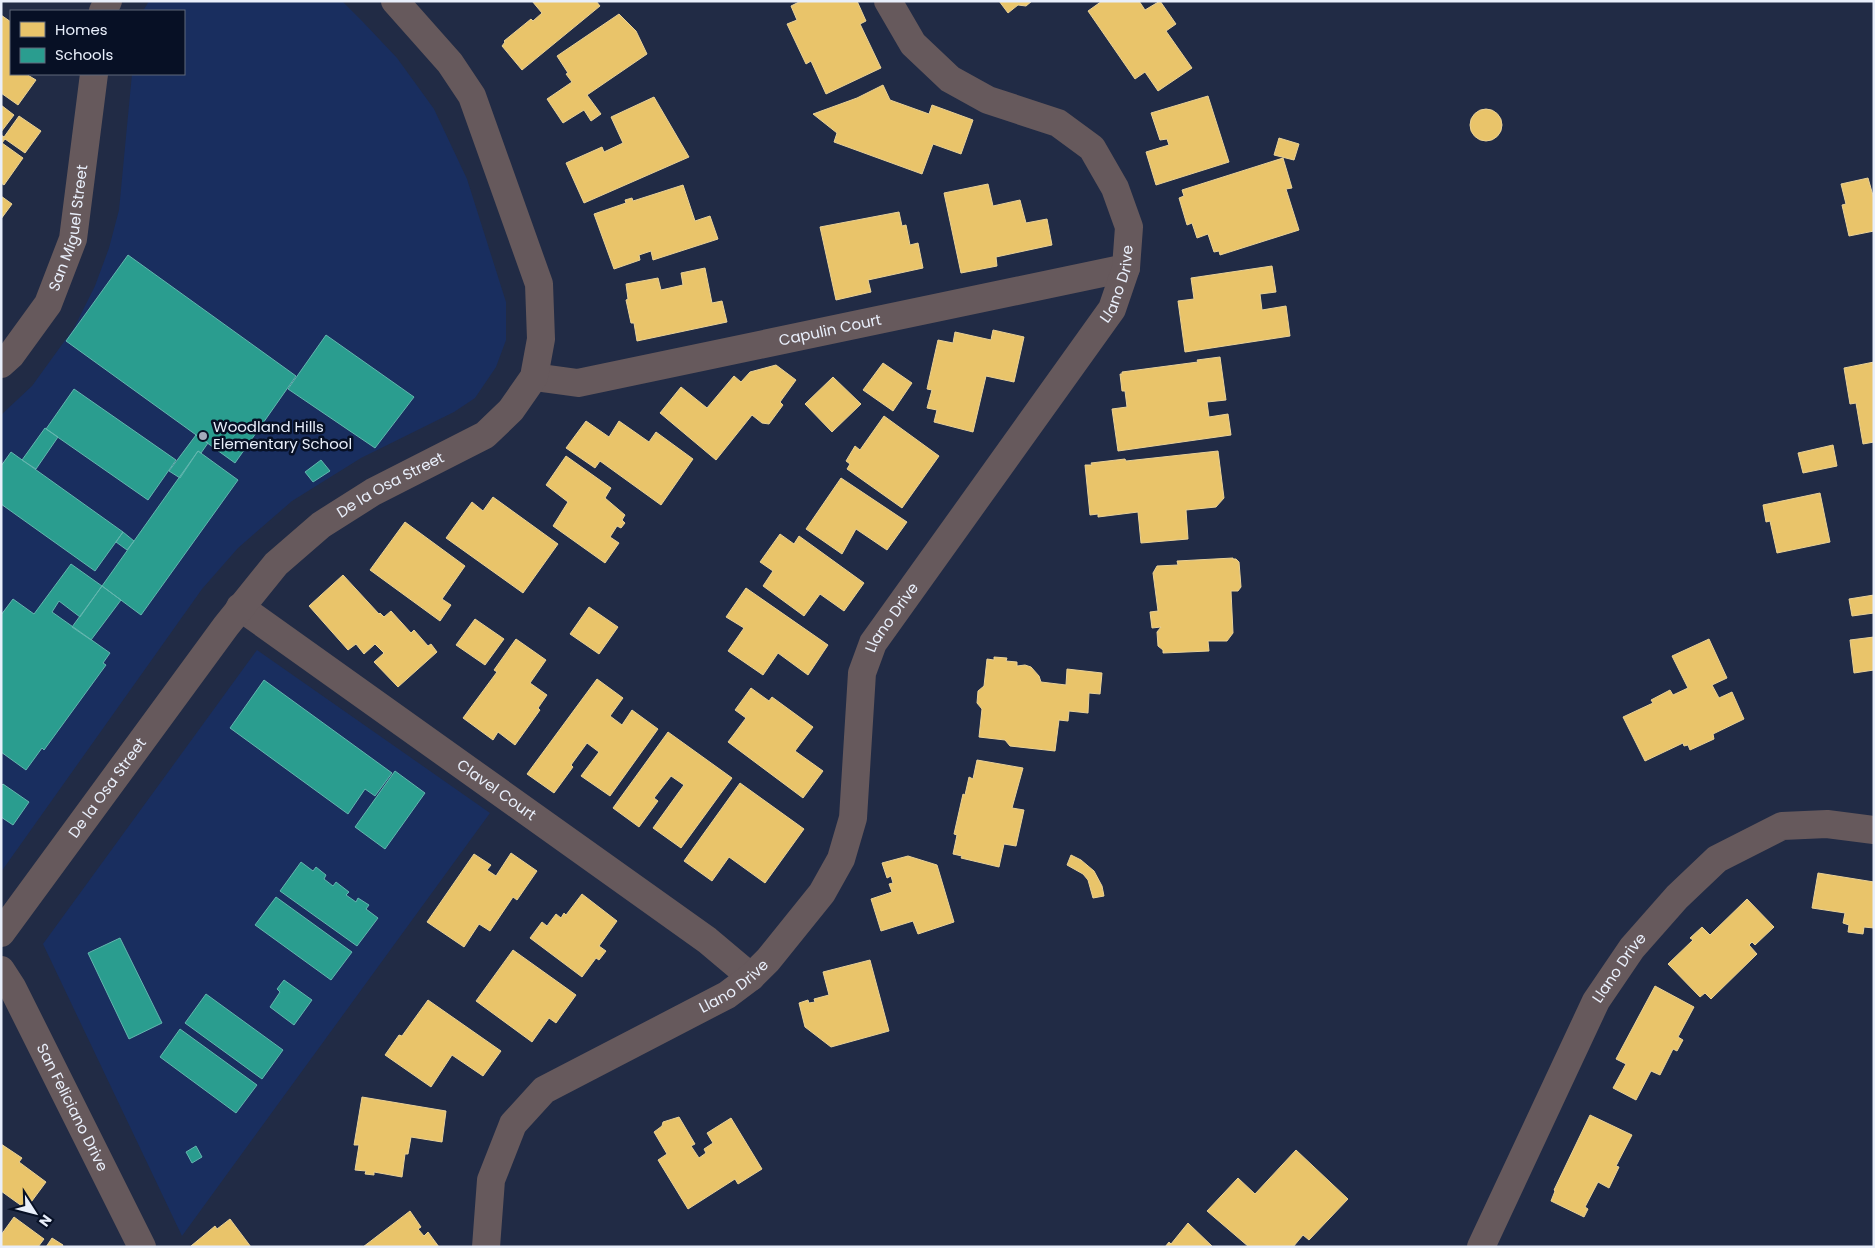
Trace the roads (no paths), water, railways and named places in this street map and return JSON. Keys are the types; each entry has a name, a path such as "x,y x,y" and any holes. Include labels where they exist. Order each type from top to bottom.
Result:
{"street":[{"name":"De la Osa Street","path":"1,933 240,607 276,564 321,525 373,492 485,435 511,410 534,377 541,339 539,284 472,96 450,63 395,1"},
{"name":"Llano Drive","path":"486,1247 491,1180 513,1124 544,1090 727,995 751,977 768,960 822,893 840,859 853,818 862,673 873,643 1112,309 1126,268 1129,227 1116,188 1092,148 1058,123 988,100 950,79 913,44 888,1"},
{"name":"San Miguel Street","path":"1,364 10,356 48,304 73,238 94,75"},
{"name":"Capulin Court","path":"534,377 578,383 1126,268"},
{"name":"Clavel Court","path":"240,607 707,940 751,977"},
{"name":"Llano Drive","path":"1481,1247 1596,1001 1632,948 1677,897 1717,859 1782,826 1827,824 1874,830"},
{"name":"San Feliciano Drive","path":"1,970 12,987 142,1247"}],"place":[{"name":"Woodland Hills Elementary School","path":"203,436"}]}
